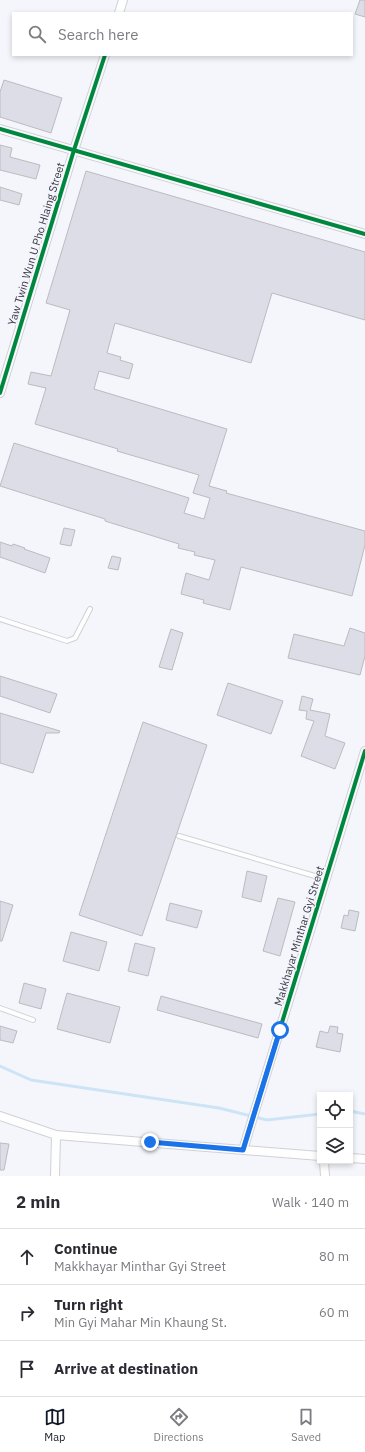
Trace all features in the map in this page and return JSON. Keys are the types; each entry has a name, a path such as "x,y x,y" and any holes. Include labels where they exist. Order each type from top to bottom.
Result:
{"street":[{"path":"119,12 123,0"},
{"name":"Yaw Twin Wun U Pho Hlaing Street","path":"0,393 74,150 105,56"},
{"path":"0,129 365,234"},
{"name":"Makkhayar Minthar Gyi Street","path":"243,1150 365,751"},
{"path":"0,1116 56,1135 317,1156"},
{"path":"54,1176 56,1135"},
{"path":"353,1158 365,1159"},
{"path":"324,1164 325,1176"}],"lane":[{"path":"0,620 67,641 75,638 90,609"},
{"path":"179,836 326,879"},
{"path":"0,1008 33,1020"}],"building":[{"path":"360,0 365,0 365,17 355,14"},
{"path":"4,80 62,98 51,133 0,117 0,92"},
{"path":"0,145 12,148 10,157 40,165 36,179 0,170"},
{"path":"86,171 365,252 365,320 272,293 251,363 115,323 107,353 121,357 120,360 133,364 129,379 99,371 94,389 227,429 209,486 227,491 226,493 365,531 365,545 352,596 241,567 230,610 203,603 204,600 181,594 186,573 209,580 215,560 194,555 195,552 178,548 179,544 0,486 14,443 189,498 184,513 204,519 210,498 193,493 199,475 117,451 118,449 35,424 46,388 28,384 31,372 51,376 70,310 46,303"},
{"path":"0,187 22,194 19,205 0,200"},
{"path":"64,528 75,530 71,546 60,544"},
{"path":"0,542 12,546 13,544 50,558 45,573 0,557"},
{"path":"112,556 121,558 118,570 108,568"},
{"path":"350,628 365,633 365,656 360,675 288,658 294,634 344,646"},
{"path":"171,629 183,633 172,670 159,667"},
{"path":"0,676 57,694 50,713 0,696"},
{"path":"228,683 283,701 271,734 217,715"},
{"path":"302,696 313,699 310,710 330,714 325,736 345,743 335,769 301,756 314,721 306,719 307,711 299,710"},
{"path":"0,713 60,731 59,733 46,733 33,773 0,763"},
{"path":"143,722 207,745 142,936 79,915"},
{"path":"247,871 267,876 261,902 242,897"},
{"path":"278,898 295,902 280,956 263,951"},
{"path":"0,901 13,905 2,941 0,941"},
{"path":"170,903 202,911 197,928 166,920"},
{"path":"349,910 359,912 355,931 341,928 344,915 348,916"},
{"path":"71,932 107,942 99,971 63,961"},
{"path":"135,943 155,948 148,976 128,971"},
{"path":"24,983 46,989 41,1009 19,1003"},
{"path":"67,993 120,1007 110,1043 57,1029"},
{"path":"161,996 262,1024 258,1038 157,1010"},
{"path":"0,1026 17,1031 13,1043 0,1040"},
{"path":"330,1026 338,1027 337,1033 343,1034 340,1052 316,1047 320,1031 328,1033"},
{"path":"0,1143 9,1144 4,1170 0,1170"}],"waterway":[{"path":"0,1066 31,1080 219,1108 267,1120 317,1114"},
{"path":"353,1112 365,1114"}],"cycle path":[{"path":"0,393 74,150 105,56"},
{"path":"0,129 365,234"},
{"path":"243,1150 365,751"}],"route":[{"path":"150,1142 243,1150 280,1030"}]}
